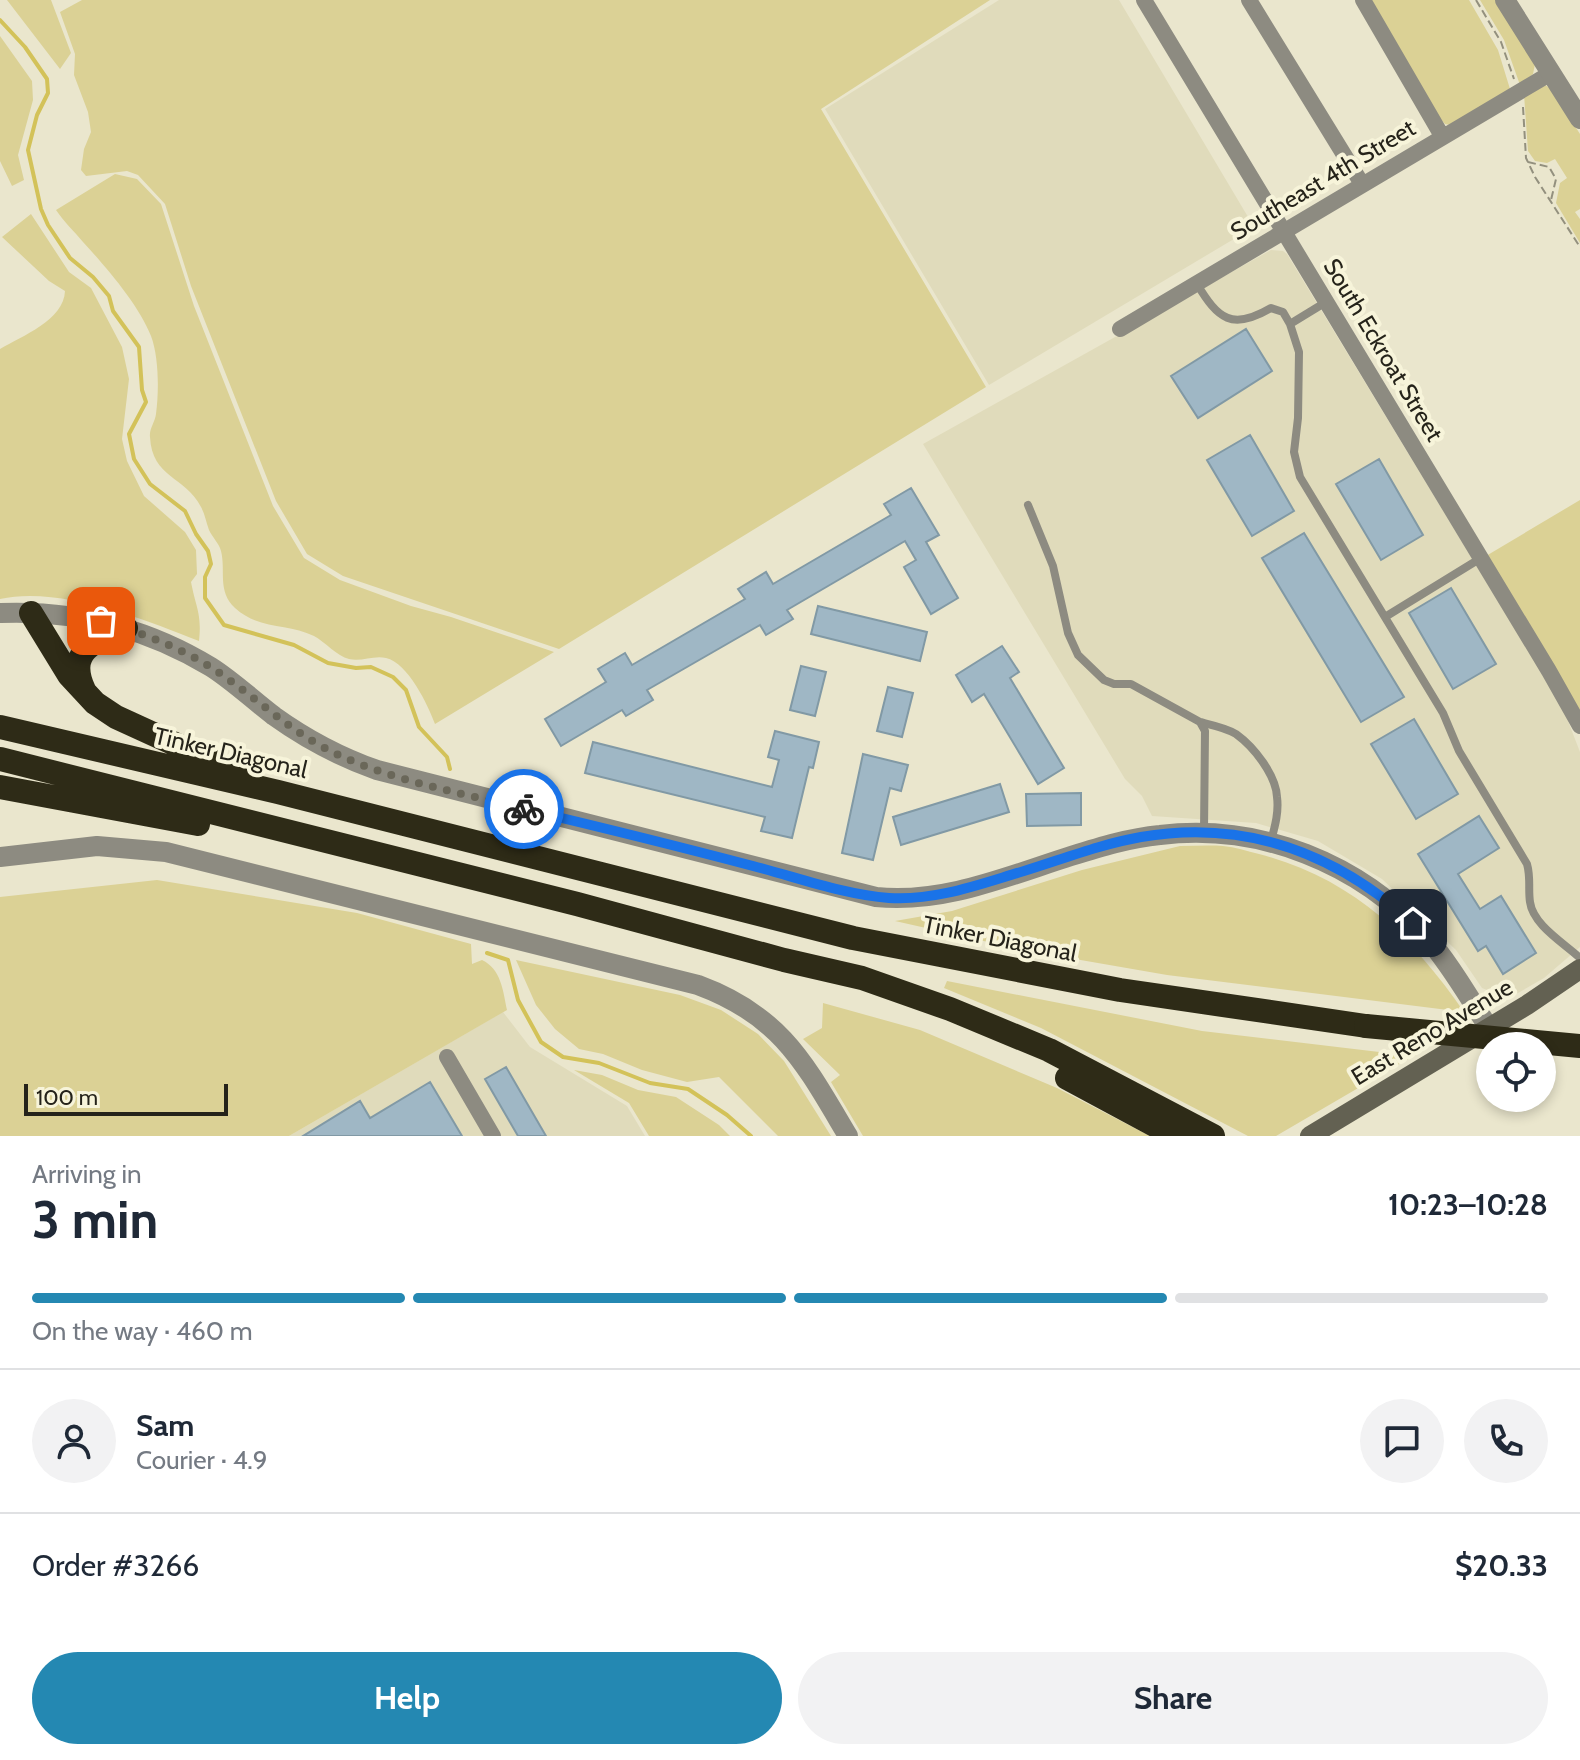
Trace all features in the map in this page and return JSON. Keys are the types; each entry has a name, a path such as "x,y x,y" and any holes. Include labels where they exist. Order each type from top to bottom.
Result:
{"highway":[{"path":"31,613 69,675 85,693 116,717 278,792"},
{"path":"85,693 77,671 81,655 94,641 126,628"},
{"name":"Tinker Diagonal","path":"0,727 278,792 853,938 1120,990 1366,1026 1580,1046"},
{"path":"0,759 862,978 950,1009 1049,1050 1211,1135"},
{"path":"0,787 432,868"},
{"path":"784,960 942,1021 1040,1064 1175,1136"}],"main road":[{"name":"East Reno Avenue","path":"1310,1136 1580,969"}],"street":[{"name":"South Eckroat Street","path":"1144,0 1580,726"},
{"path":"1249,0 1362,184"},
{"path":"1363,0 1442,136"},
{"path":"1505,0 1580,119"},
{"name":"Southeast 4th Street","path":"1120,329 1551,73"},
{"name":"Tinker Diagonal","path":"0,613 80,617 126,628 168,645 199,661 310,740 377,770 876,897 939,895 1121,842 1160,834 1204,832 1271,841 1341,869 1379,893 1425,935 1489,1028"},
{"path":"0,857 89,847 166,852 698,985 743,1006 785,1039 812,1075 848,1136"},
{"path":"447,1057 493,1136"}],"lane":[{"path":"1197,284 1213,310 1222,316 1242,321 1271,308 1283,312 1290,324 1299,352 1294,452 1300,477 1443,713 1459,751 1527,864 1531,877 1530,902 1535,918 1580,958"},
{"path":"1290,324 1326,302"},
{"path":"1028,505 1053,566 1068,633 1078,655 1104,680 1114,684 1131,684 1200,722 1235,733 1255,751 1277,793 1277,814 1271,841"},
{"path":"1385,617 1481,558"},
{"path":"1200,722 1205,731 1204,832"}],"path":[{"path":"1476,0 1501,42 1523,103 1524,147 1528,162 1580,247"},
{"path":"1528,162 1549,167 1556,179 1551,202"}],"shaded area":[{"path":"7,0 51,0 71,53 60,69"},
{"path":"82,0 990,0 821,109 986,387 559,649 343,576 307,554 276,501 191,286 165,204 138,175 127,171 86,176 81,170 84,149 91,132 88,112 74,75 75,54 60,12"},
{"path":"999,0 1119,0 1254,227 989,385 825,109"},
{"path":"1370,0 1469,0 1498,50 1510,89 1450,125 1445,124 1435,113"},
{"path":"1480,0 1497,0 1535,64 1533,74 1520,85 1504,40"},
{"path":"0,36 32,81 33,100 18,155 24,180 12,186 0,161"},
{"path":"1545,85 1551,89 1580,134 1580,209 1575,212 1580,219 1580,243 1556,203 1560,183 1567,178 1555,159 1547,163 1535,161 1528,151 1524,94"},
{"path":"115,174 137,179 161,204 194,306 273,506 304,558 340,580 554,652 435,724 416,686 394,661 381,657 349,659 314,636 254,620 235,608 224,588 220,548 209,530 201,507 187,489 163,469 152,451 150,434 156,414 158,385 156,354 146,324 121,287 56,210"},
{"path":"31,214 69,272 91,288 122,347 129,379 122,439 127,461 144,496 185,532 196,550 197,574 191,582 199,617 199,641 153,623 75,601 23,596 0,599 0,349 50,319 63,301 65,291 49,281 2,237"},
{"path":"1271,250 1287,254 1563,708 1580,752 1580,947 1544,978 1518,993 1502,996 1482,988 1456,950 1382,879 1318,841 1256,823 1152,816 1142,796 1125,779 923,444"},
{"path":"1580,500 1580,712 1486,556"},
{"path":"1180,846 1223,846 1259,854 1322,878 1350,894 1400,934 1423,958 1464,1012 1167,975 1023,950 895,921 952,911 1082,870"},
{"path":"157,880 357,913 471,944 472,964 482,960 493,969 500,981 507,1010 289,1136 0,1136 0,897"},
{"path":"516,960 680,995 721,1010 758,1034 784,1061 831,1136 778,1136 719,1077 687,1082 579,1049 555,1029 536,1005"},
{"path":"947,981 1202,1031 1413,1056 1276,1136 1248,1136 1041,1028 944,988"},
{"path":"823,1003 920,1030 1057,1088 1150,1136 863,1136 831,1082 840,1075 803,1039 822,1028"},
{"path":"503,1012 530,1047 627,1106 645,1136 289,1136"},
{"path":"574,1070 602,1075 638,1090 676,1097 719,1125 730,1136 649,1136 629,1103"}],"building":[{"path":"1246,329 1272,371 1198,418 1171,376"},
{"path":"1250,435 1294,511 1252,536 1207,460"},
{"path":"1379,459 1423,535 1381,560 1336,484"},
{"path":"911,488 939,535 926,542 958,598 931,614 904,567 916,560 905,541 787,610 793,619 766,635 760,625 647,690 653,700 626,716 622,710 561,746 545,719 606,682 598,669 625,653 632,665 745,599 738,589 766,572 773,584 891,515 884,504"},
{"path":"1304,533 1404,697 1361,722 1262,558"},
{"path":"1451,588 1496,664 1453,689 1409,613"},
{"path":"818,606 927,632 920,661 811,634"},
{"path":"1002,646 1019,672 1010,678 1064,768 1038,784 984,694 972,702 956,675"},
{"path":"801,666 826,672 815,716 790,710"},
{"path":"888,687 913,693 902,737 877,731"},
{"path":"1414,719 1458,794 1416,819 1371,744"},
{"path":"775,731 819,742 813,768 809,767 792,838 761,831 765,817 585,773 593,742 772,787 779,760 768,757"},
{"path":"863,754 908,765 901,791 890,788 873,860 842,853"},
{"path":"1000,784 1009,812 901,845 893,817"},
{"path":"1081,793 1081,825 1027,826 1026,794"},
{"path":"1479,816 1499,848 1458,874 1480,909 1501,896 1536,953 1503,974 1486,946 1478,951 1418,854"},
{"path":"506,1067 546,1136 518,1136 485,1079"},
{"path":"430,1082 462,1136 303,1136 360,1101 370,1118"}],"waterway":[{"path":"0,20 25,47 47,79 48,93 37,115 28,150 41,209 70,258 93,277 109,296 113,311 139,347 142,390 146,402 129,434 134,459 150,484 185,511 208,551 211,564 205,577 205,598 224,625 294,645 328,663 371,667 393,677 406,690 419,727 447,757 450,769"},
{"path":"487,953 508,960 518,1000 541,1042 563,1057 599,1063 650,1083 688,1089 727,1115 751,1136"}],"way so far":[{"path":"101,621 126,628 187,654 228,679 293,729 343,757 399,777 524,809"}],"route":[{"path":"524,809 821,884 889,898 920,898 960,891 1138,838 1160,834 1229,834 1271,841 1341,869 1379,893 1413,923"}]}
